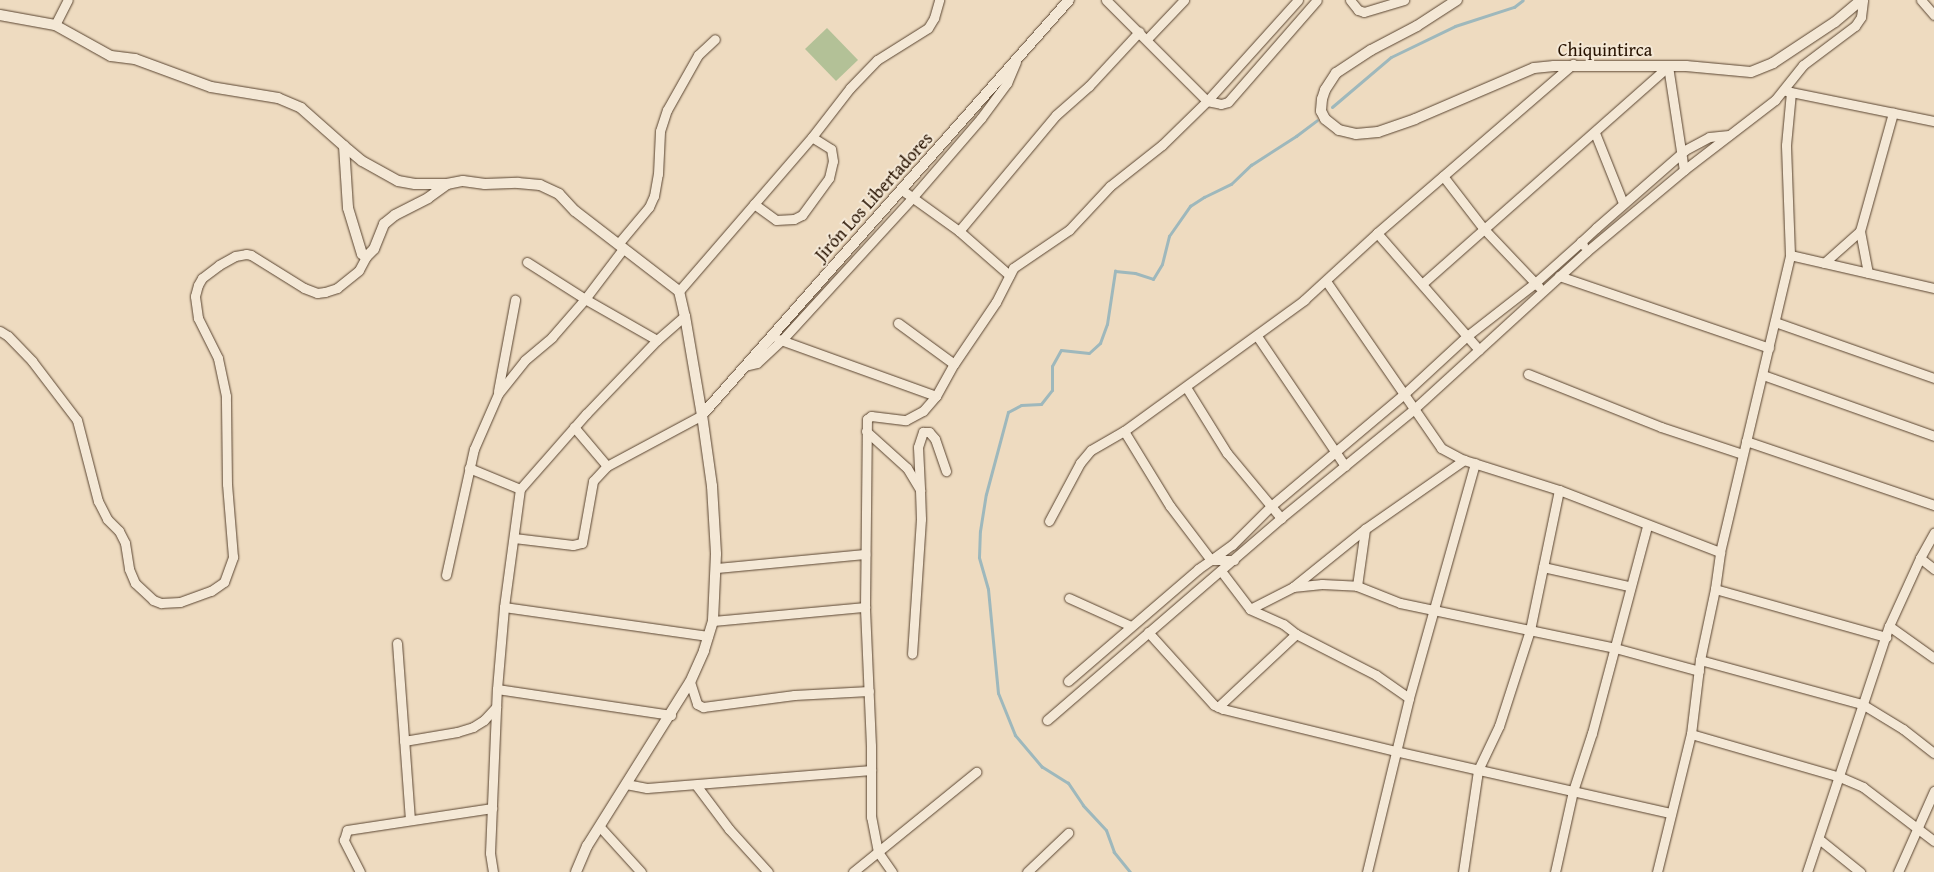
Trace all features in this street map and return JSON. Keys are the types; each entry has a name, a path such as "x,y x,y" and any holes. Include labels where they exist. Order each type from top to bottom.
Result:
{"street":[{"path":"55,25 68,0"},
{"path":"679,291 812,137 850,88 877,60 928,28 934,18 939,0"},
{"name":"Jirón Los Libertadores","path":"702,415 1069,0"},
{"path":"1106,0 1207,101 1221,104 1228,102 1317,0"},
{"path":"1146,39 1184,0"},
{"path":"892,872 878,852 871,817 869,691 865,607 866,424 871,416 906,420 923,412 936,396 954,364 996,302 1013,268 1069,230 1110,186 1162,145 1207,101 1298,0"},
{"path":"1350,0 1358,10 1364,12 1404,0"},
{"name":"Chiquintirca","path":"1457,0 1417,26 1371,50 1336,73 1324,90 1321,111 1325,119 1339,130 1356,134 1378,132 1416,119 1534,68 1574,64 1668,66 1752,72 1780,58 1835,22 1862,0"},
{"path":"1048,720 1281,518 1414,409 1586,252 1684,170 1788,91 1803,65 1855,26 1861,17 1862,0"},
{"path":"1920,0 1934,16"},
{"path":"0,15 55,25 111,56 136,59 211,87 278,98 301,108 362,161 398,181 415,184 447,184 463,181 540,185 559,194 575,212 679,291 686,316 712,486 716,568 713,621 704,651 690,682 587,846 576,872"},
{"path":"959,231 1056,115 1088,86 1139,32"},
{"path":"498,394 524,360 552,337 586,300 640,219 654,196 658,174 660,132 667,110 698,55 715,39"},
{"path":"744,366 757,363 782,340 912,198 981,118 1006,83 1020,55"},
{"path":"1049,521 1080,463 1091,450 1124,430 1186,387 1215,363 1257,336 1326,281 1377,233 1574,64"},
{"path":"1422,284 1483,228 1595,133 1668,66"},
{"path":"1668,66 1684,170"},
{"path":"1788,91 1934,121"},
{"path":"1657,872 1691,734 1700,660 1715,589 1720,552 1790,255 1786,145 1788,91"},
{"path":"1868,273 1860,231 1893,113"},
{"path":"1595,133 1623,203"},
{"path":"1068,681 1178,584 1232,545 1271,506 1403,395 1467,336 1535,283 1682,152 1709,137 1729,135"},
{"path":"754,204 776,220 794,219 802,215 829,178 833,161 831,150 812,137"},
{"path":"344,146 348,208 362,254 366,256"},
{"path":"1443,176 1483,228 1543,291"},
{"path":"0,331 8,336 32,361 77,420 98,501 107,519 119,531 125,543 129,569 135,583 153,600 161,603 180,602 211,591 224,582 233,557 227,484 226,396 218,358 198,318 195,296 202,278 235,256 246,254 251,255 304,288 318,293 337,288 359,270 366,256 374,249 384,224 395,215 428,198 447,184"},
{"path":"902,190 959,231 1010,275"},
{"path":"1824,263 1860,231"},
{"path":"1377,233 1479,350"},
{"path":"1581,242 1586,252"},
{"path":"1790,255 1934,288"},
{"path":"528,262 586,300 657,340"},
{"path":"1559,276 1769,348"},
{"path":"1326,281 1403,395 1442,448 1464,460 1559,490 1647,526 1720,552"},
{"path":"446,575 474,449 498,394 515,300"},
{"path":"493,872 490,852 497,689 504,607 520,489 574,426 657,340 686,316"},
{"path":"1775,322 1934,378"},
{"path":"898,323 954,364"},
{"path":"1257,336 1345,466"},
{"path":"771,337 936,396"},
{"path":"1528,374 1661,427 1742,454"},
{"path":"1763,375 1934,436"},
{"path":"1186,387 1227,453 1281,518"},
{"path":"514,538 573,545 582,543 593,480 607,466 702,415"},
{"path":"574,426 607,466"},
{"path":"1124,430 1170,506 1211,560"},
{"path":"866,431 907,468 920,490"},
{"path":"912,654 922,520 918,447 923,432 929,432 935,440 946,471"},
{"path":"1746,441 1934,505"},
{"path":"1250,609 1293,587 1365,529 1464,460"},
{"path":"1367,872 1395,751 1475,463"},
{"path":"470,468 520,489"},
{"path":"1463,872 1478,770 1499,726 1530,630 1559,490"},
{"path":"1555,872 1573,791 1584,762 1615,648 1629,586 1647,526"},
{"path":"1357,586 1365,529"},
{"path":"1806,872 1840,777 1862,704 1889,626 1920,558 1934,533"},
{"path":"716,568 865,554"},
{"path":"1920,558 1934,569"},
{"path":"1211,560 1234,560"},
{"path":"1543,567 1629,586"},
{"path":"1221,571 1250,609 1283,624 1296,634 1376,675 1409,698"},
{"path":"1293,587 1357,586 1400,603 1615,648 1699,671"},
{"path":"1715,589 1886,637"},
{"path":"1069,598 1131,626"},
{"path":"504,607 708,636"},
{"path":"713,621 865,607"},
{"path":"1889,626 1934,658"},
{"path":"1148,632 1218,707 1395,751 1670,813"},
{"path":"1218,707 1296,634"},
{"path":"397,643 410,819"},
{"path":"1700,660 1862,704 1904,729 1934,753"},
{"path":"690,682 697,704 703,707 794,695 869,691"},
{"path":"497,689 671,715"},
{"path":"404,741 458,732 473,727 484,720 496,706"},
{"path":"1691,734 1840,777 1863,787 1934,841"},
{"path":"626,784 646,788 871,770"},
{"path":"853,872 976,772"},
{"path":"696,785 730,829 768,872"},
{"path":"1898,872 1934,790"},
{"path":"360,872 344,840 347,830 492,808"},
{"path":"600,827 641,872"},
{"path":"1027,872 1068,833"},
{"path":"1818,839 1860,872"}],"green space":[{"path":"827,28 858,60 836,81 805,49"}],"waterway":[{"path":"1332,107 1391,57 1455,26 1514,7 1523,0"},
{"path":"1130,872 1114,852 1106,830 1083,805 1068,783 1042,767 1015,735 998,693 988,589 979,557 980,531 986,494 1008,412 1021,405 1041,404 1052,390 1052,366 1061,350 1089,353 1100,343 1107,324 1115,271 1135,273 1153,279 1162,264 1169,236 1190,206 1231,184 1251,165 1317,120"}]}
